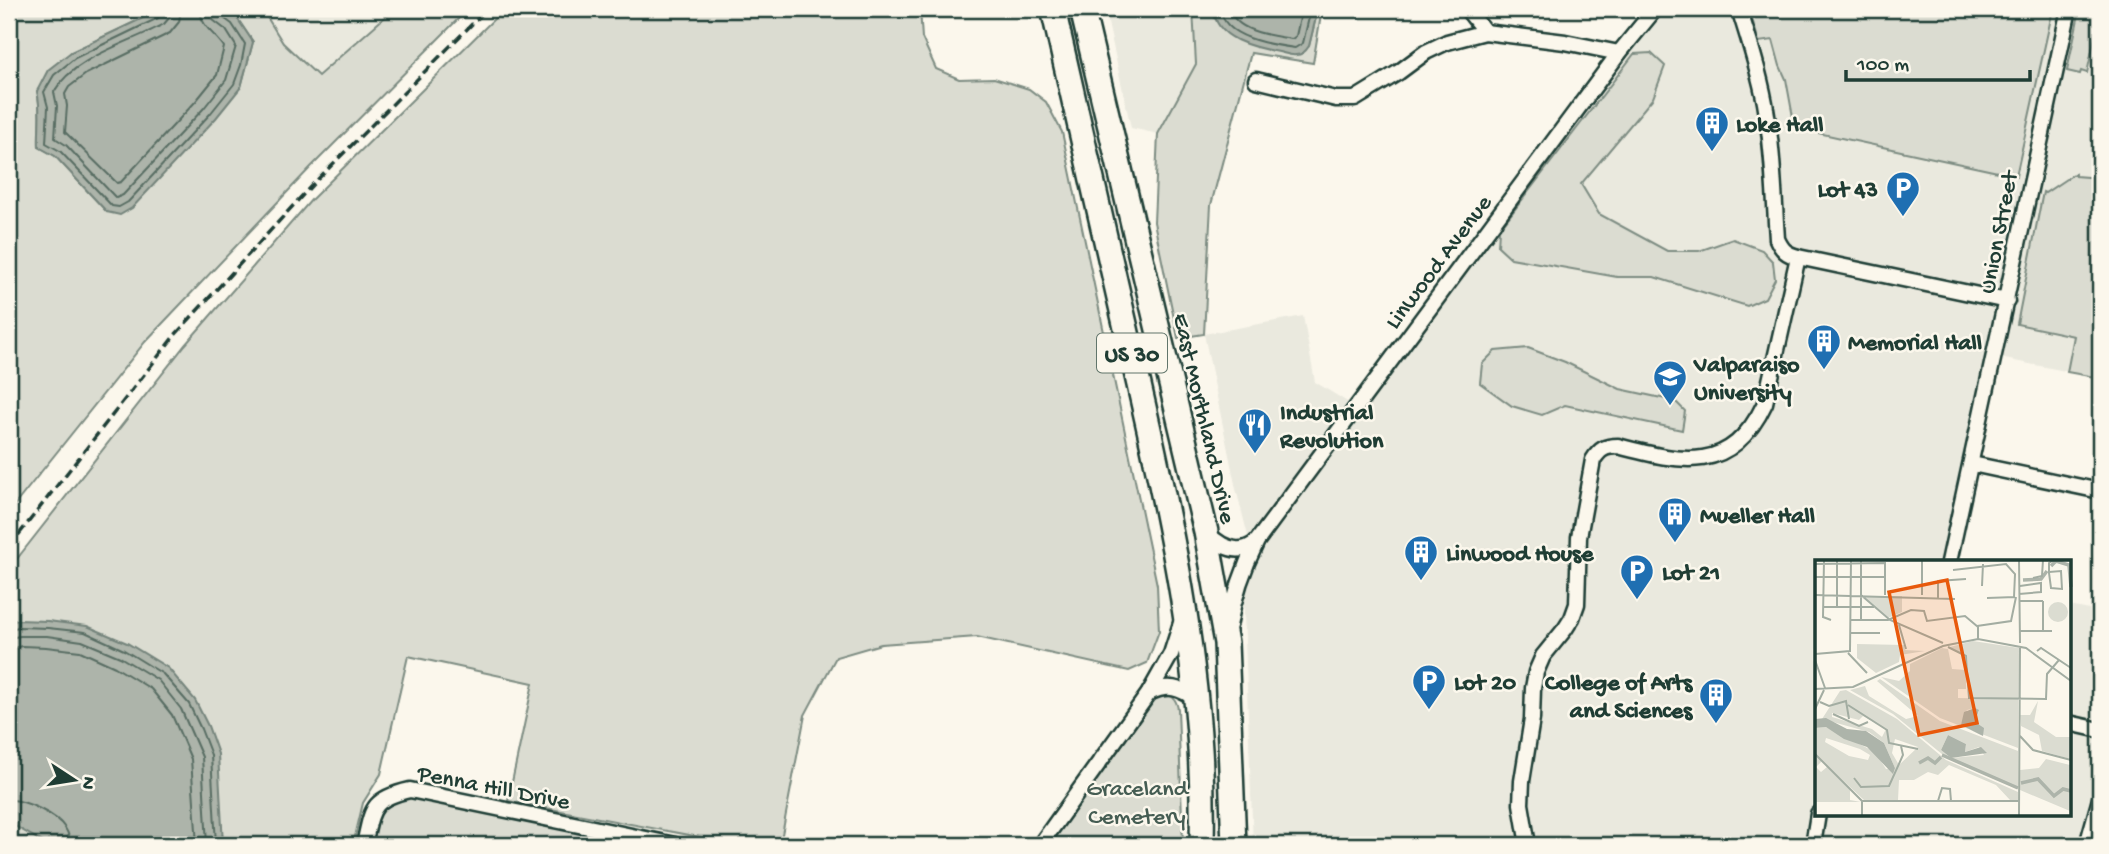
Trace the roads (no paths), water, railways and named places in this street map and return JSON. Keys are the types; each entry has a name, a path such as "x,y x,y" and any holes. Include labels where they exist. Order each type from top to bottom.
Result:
{"highway":[{"name":"US 30","path":"1053,9 1172,538 1196,700 1202,845"},
{"name":"East Morthland Drive","path":"1082,9 1206,532 1226,643 1234,845"}],"street":[{"path":"1467,9 1485,32"},
{"name":"Linwood Avenue","path":"1226,643 1235,593 1257,541 1619,53 1655,9"},
{"path":"1739,9 1756,62 1765,106 1777,239 1781,248 1798,257 2007,301"},
{"name":"Union Street","path":"1950,560 2069,9"},
{"path":"1256,80 1336,99 1355,99 1426,52 1447,42 1485,32 1565,42 1619,53"},
{"path":"1528,845 1521,804 1532,719 1532,688 1543,656 1565,629 1577,604 1579,537 1593,460 1599,450 1618,446 1678,460 1695,460 1714,456 1745,436 1757,421 1765,402 1798,257"},
{"path":"1972,464 2100,491"},
{"path":"1206,532 1218,544 1237,550 1250,547 1257,541"},
{"path":"1040,845 1149,694 1171,654 1184,613"},
{"path":"1149,694 1165,687 1175,688 1196,700"},
{"path":"2070,723 2100,730"},
{"name":"Penna Hill Drive","path":"364,845 372,810 390,794 410,790 675,845"},
{"path":"2087,845 2100,799"},
{"path":"1813,845 1818,816"}],"water":[{"path":"162,9 222,9 237,18 253,42 241,87 216,118 132,208 120,215 107,212 55,156 39,147 40,112 37,91 48,70 71,52"},
{"path":"1214,9 1318,9 1309,46 1302,53 1294,55 1248,45 1228,35 1216,19"},
{"path":"17,620 87,626 127,643 168,668 195,700 218,754 223,845 48,845 15,826 9,828 9,623"}],"railway":[{"path":"9,547 175,335 312,185 487,9"}],"place":[{"name":"Loke Hall","path":"1712,153"},
{"name":"Lot 43","path":"1903,218"},
{"name":"Memorial Hall","path":"1824,371"},
{"name":"Valparaiso University","path":"1670,407"},
{"name":"Industrial Revolution","path":"1255,455"},
{"name":"Mueller Hall","path":"1675,544"},
{"name":"Linwood House","path":"1421,582"},
{"name":"Lot 21","path":"1637,601"},
{"name":"Lot 20","path":"1429,711"},
{"name":"College of Arts and Sciences","path":"1716,725"}],"park label":[{"name":"Graceland Cemetery","path":"1137,801"}]}
